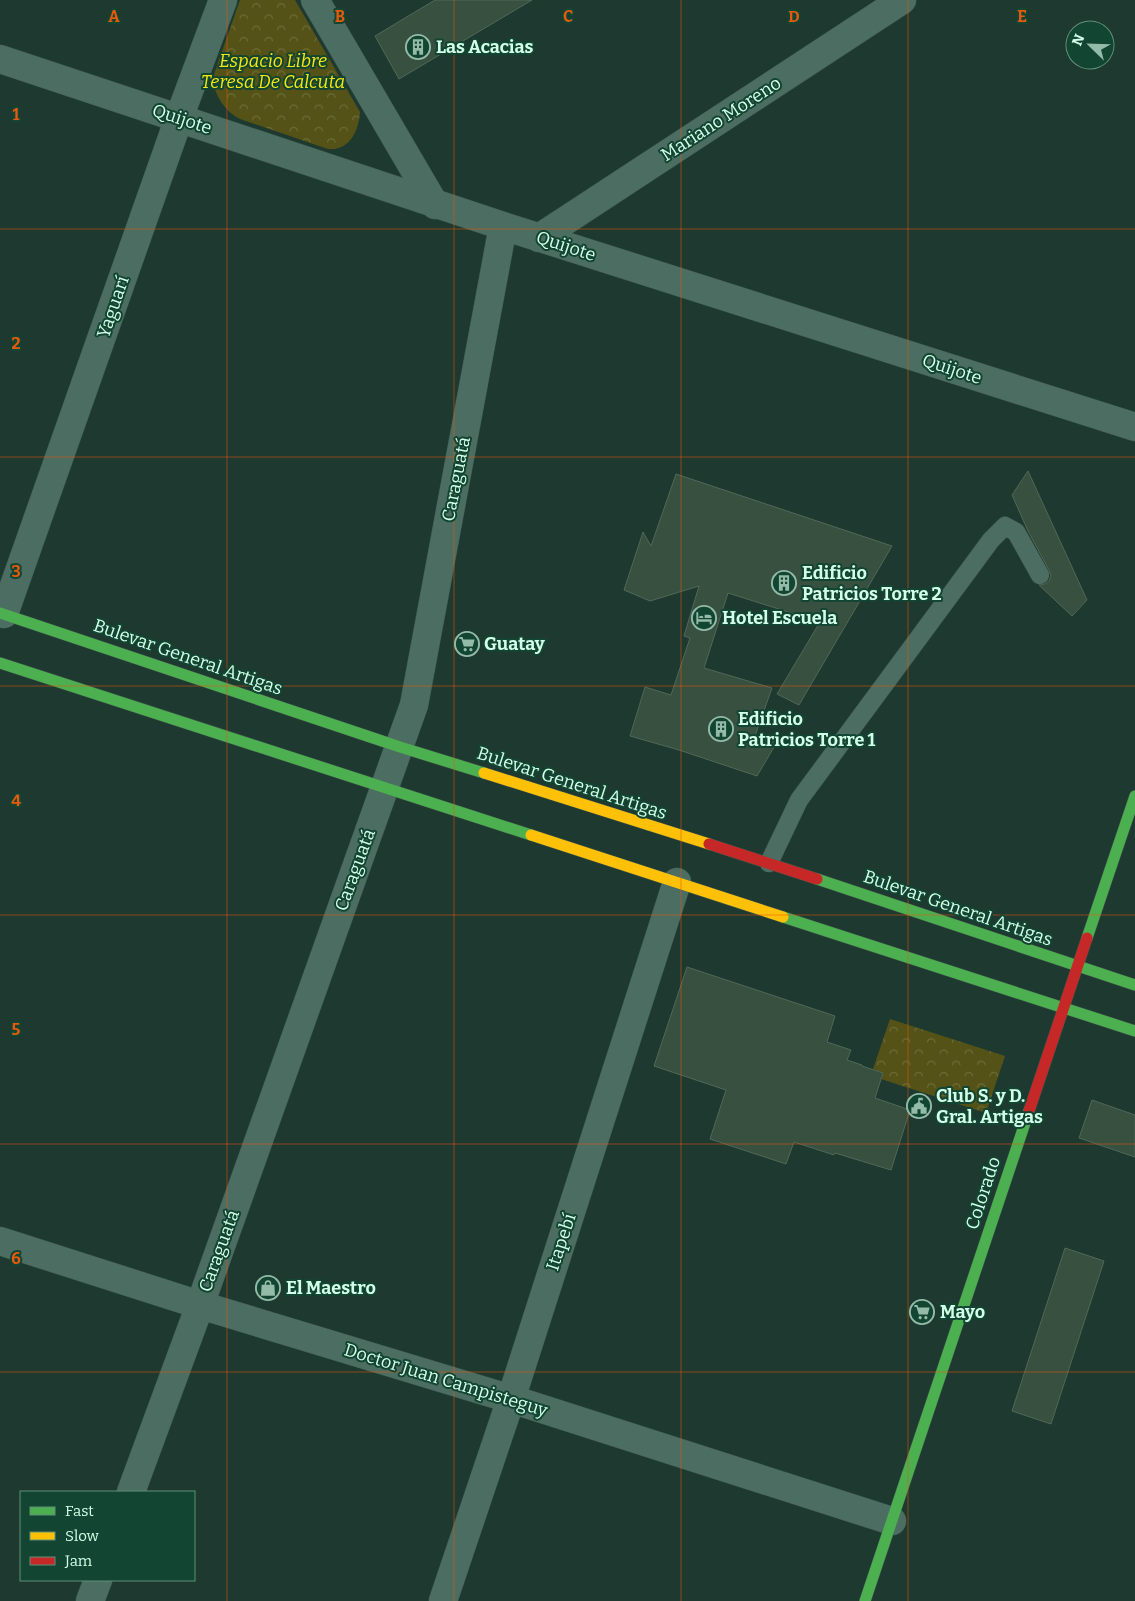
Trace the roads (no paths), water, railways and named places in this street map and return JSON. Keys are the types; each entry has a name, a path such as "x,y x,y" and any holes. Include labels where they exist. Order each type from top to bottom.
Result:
{"main road":[{"name":"Bulevar General Artigas","path":"2,613 400,747 769,863 1135,985"},
{"path":"0,663 1135,1031"},
{"name":"Colorado","path":"865,1601 1135,796"}],"street":[{"name":"Yaguarí","path":"2,613 179,118 224,0"},
{"path":"315,0 435,205"},
{"name":"Mariano Moreno","path":"539,238 902,0"},
{"name":"Quijote","path":"0,60 179,118 435,205 1135,427"},
{"name":"Caraguatá","path":"130,1491 200,1304 414,705 503,226"},
{"name":"Itapebí","path":"443,1601 511,1399 677,882"},
{"name":"Doctor Juan Campisteguy","path":"0,1241 511,1399 892,1521"},
{"path":"90,1601 98,1581"}],"lane":[{"path":"769,863 799,800 991,540 1005,526 1016,532 1040,575"}],"place":[{"name":"Las Acacias","path":"418,47"},
{"name":"Edificio Patricios Torre 2","path":"784,583"},
{"name":"Hotel Escuela","path":"704,618"},
{"name":"Guatay","path":"467,644"},
{"name":"Edificio Patricios Torre 1","path":"721,729"},
{"name":"Club S. y D. Gral. Artigas","path":"919,1106"},
{"name":"El Maestro","path":"268,1288"},
{"name":"Mayo","path":"922,1312"}],"park label":[{"name":"Espacio Libre Teresa De Calcuta","path":"273,71"}]}
